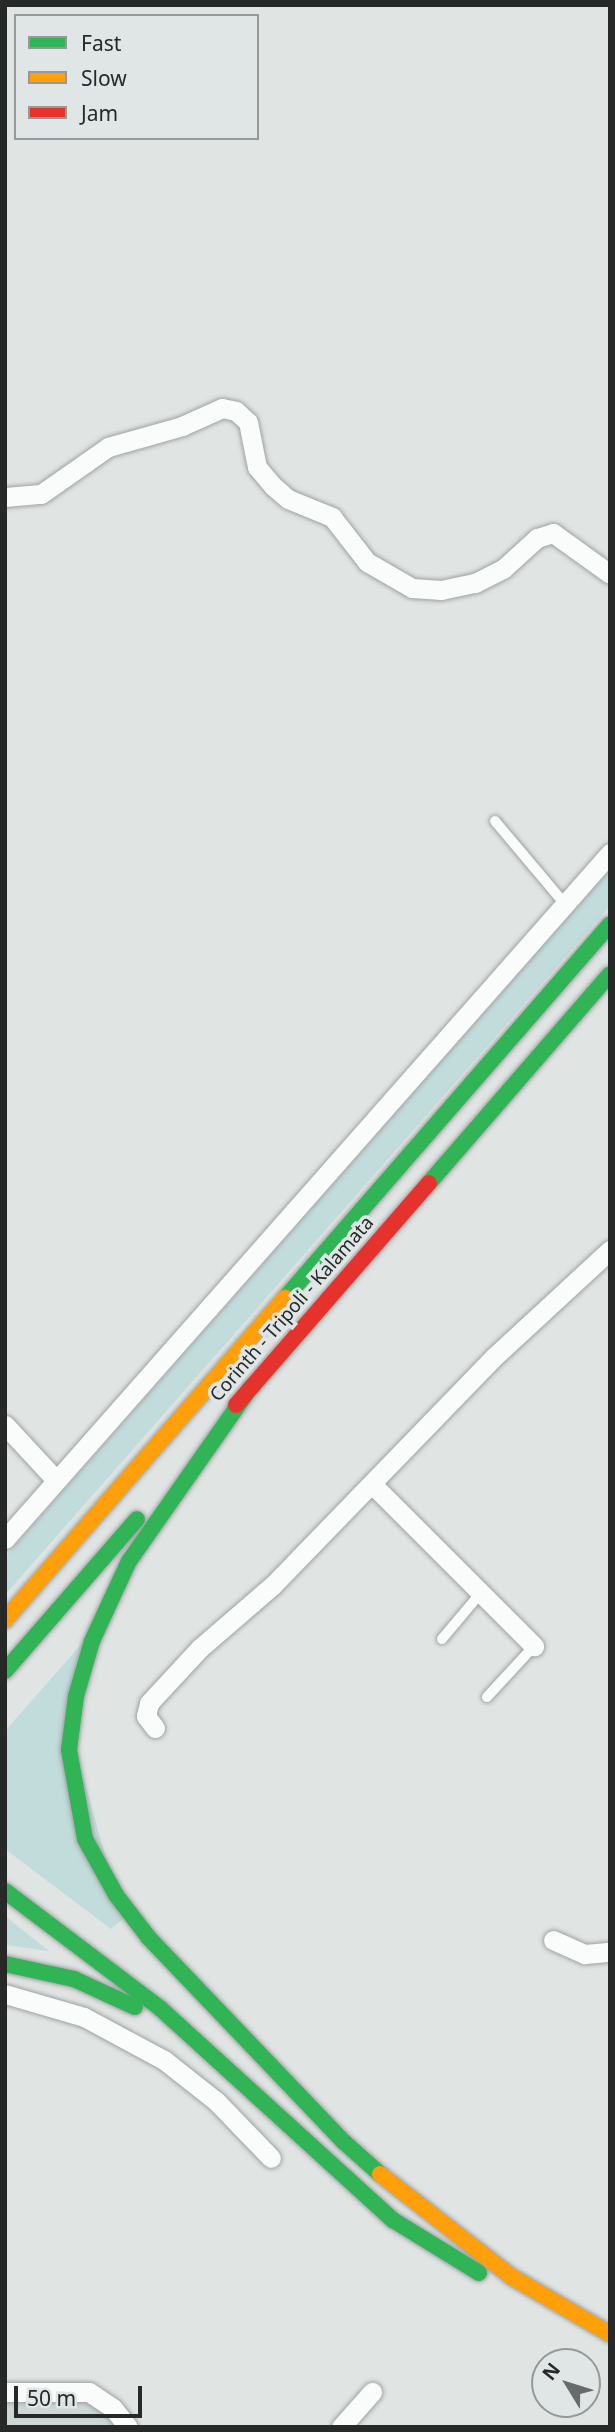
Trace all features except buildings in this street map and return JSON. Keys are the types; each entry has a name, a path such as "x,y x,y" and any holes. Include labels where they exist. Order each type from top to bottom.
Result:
{"highway":[{"name":"Corinth - Tripoli - Kalamata","path":"5,1620 610,924"},
{"name":"Corinth - Tripoli - Kalamata","path":"5,1671 610,974"},
{"path":"251,1387 117,1585 83,1667 69,1750 85,1839 116,1895 149,1938 312,2110"},
{"path":"5,1891 160,2009 393,2220 482,2275 542,2296"},
{"path":"5,1964 75,1979 125,2001 262,2099"},
{"path":"207,2024 312,2110 409,2199 542,2296 610,2334"}],"street":[{"path":"5,497 41,494 107,447 182,426 222,408 236,411 248,422 257,467 273,486 288,499 332,517 367,562 412,587 441,590 475,583 503,569 537,538 553,533 610,574"},
{"path":"5,1539 610,853"},
{"path":"155,1728 146,1713 151,1700 373,1485 494,1357 610,1250"},
{"path":"5,1425 56,1480"},
{"path":"373,1485 479,1595 534,1646"},
{"path":"553,1940 585,1954 610,1952"},
{"path":"5,1994 84,2017 164,2060 216,2101 271,2158"},
{"path":"5,2392 89,2392 113,2408 128,2427"},
{"path":"341,2427 372,2392"}],"lane":[{"path":"495,821 565,904"},
{"path":"442,1639 479,1595"},
{"path":"487,1697 534,1646"}],"shaded area":[{"path":"610,870 610,906 5,1595 5,1557"},
{"path":"92,1632 67,1720 123,1919 111,1929 5,1849 5,1731"},
{"path":"5,1916 49,1951 5,1945"},
{"path":"71,2385 134,2427 5,2427 5,2388"}],"traffic: fast":[{"path":"285,1298 610,924"},
{"path":"429,1183 610,974"},
{"path":"251,1387 129,1561 92,1641 76,1696 69,1750 85,1839 116,1895 149,1938 344,2142 380,2174"},
{"path":"5,1671 137,1519"},
{"path":"5,1891 161,2009 393,2220 479,2273"},
{"path":"5,1964 74,1979 135,2007"}],"traffic: slow":[{"path":"5,1620 285,1298"},
{"path":"380,2174 512,2277 610,2334"}],"traffic: jam":[{"path":"236,1405 429,1183"}]}
